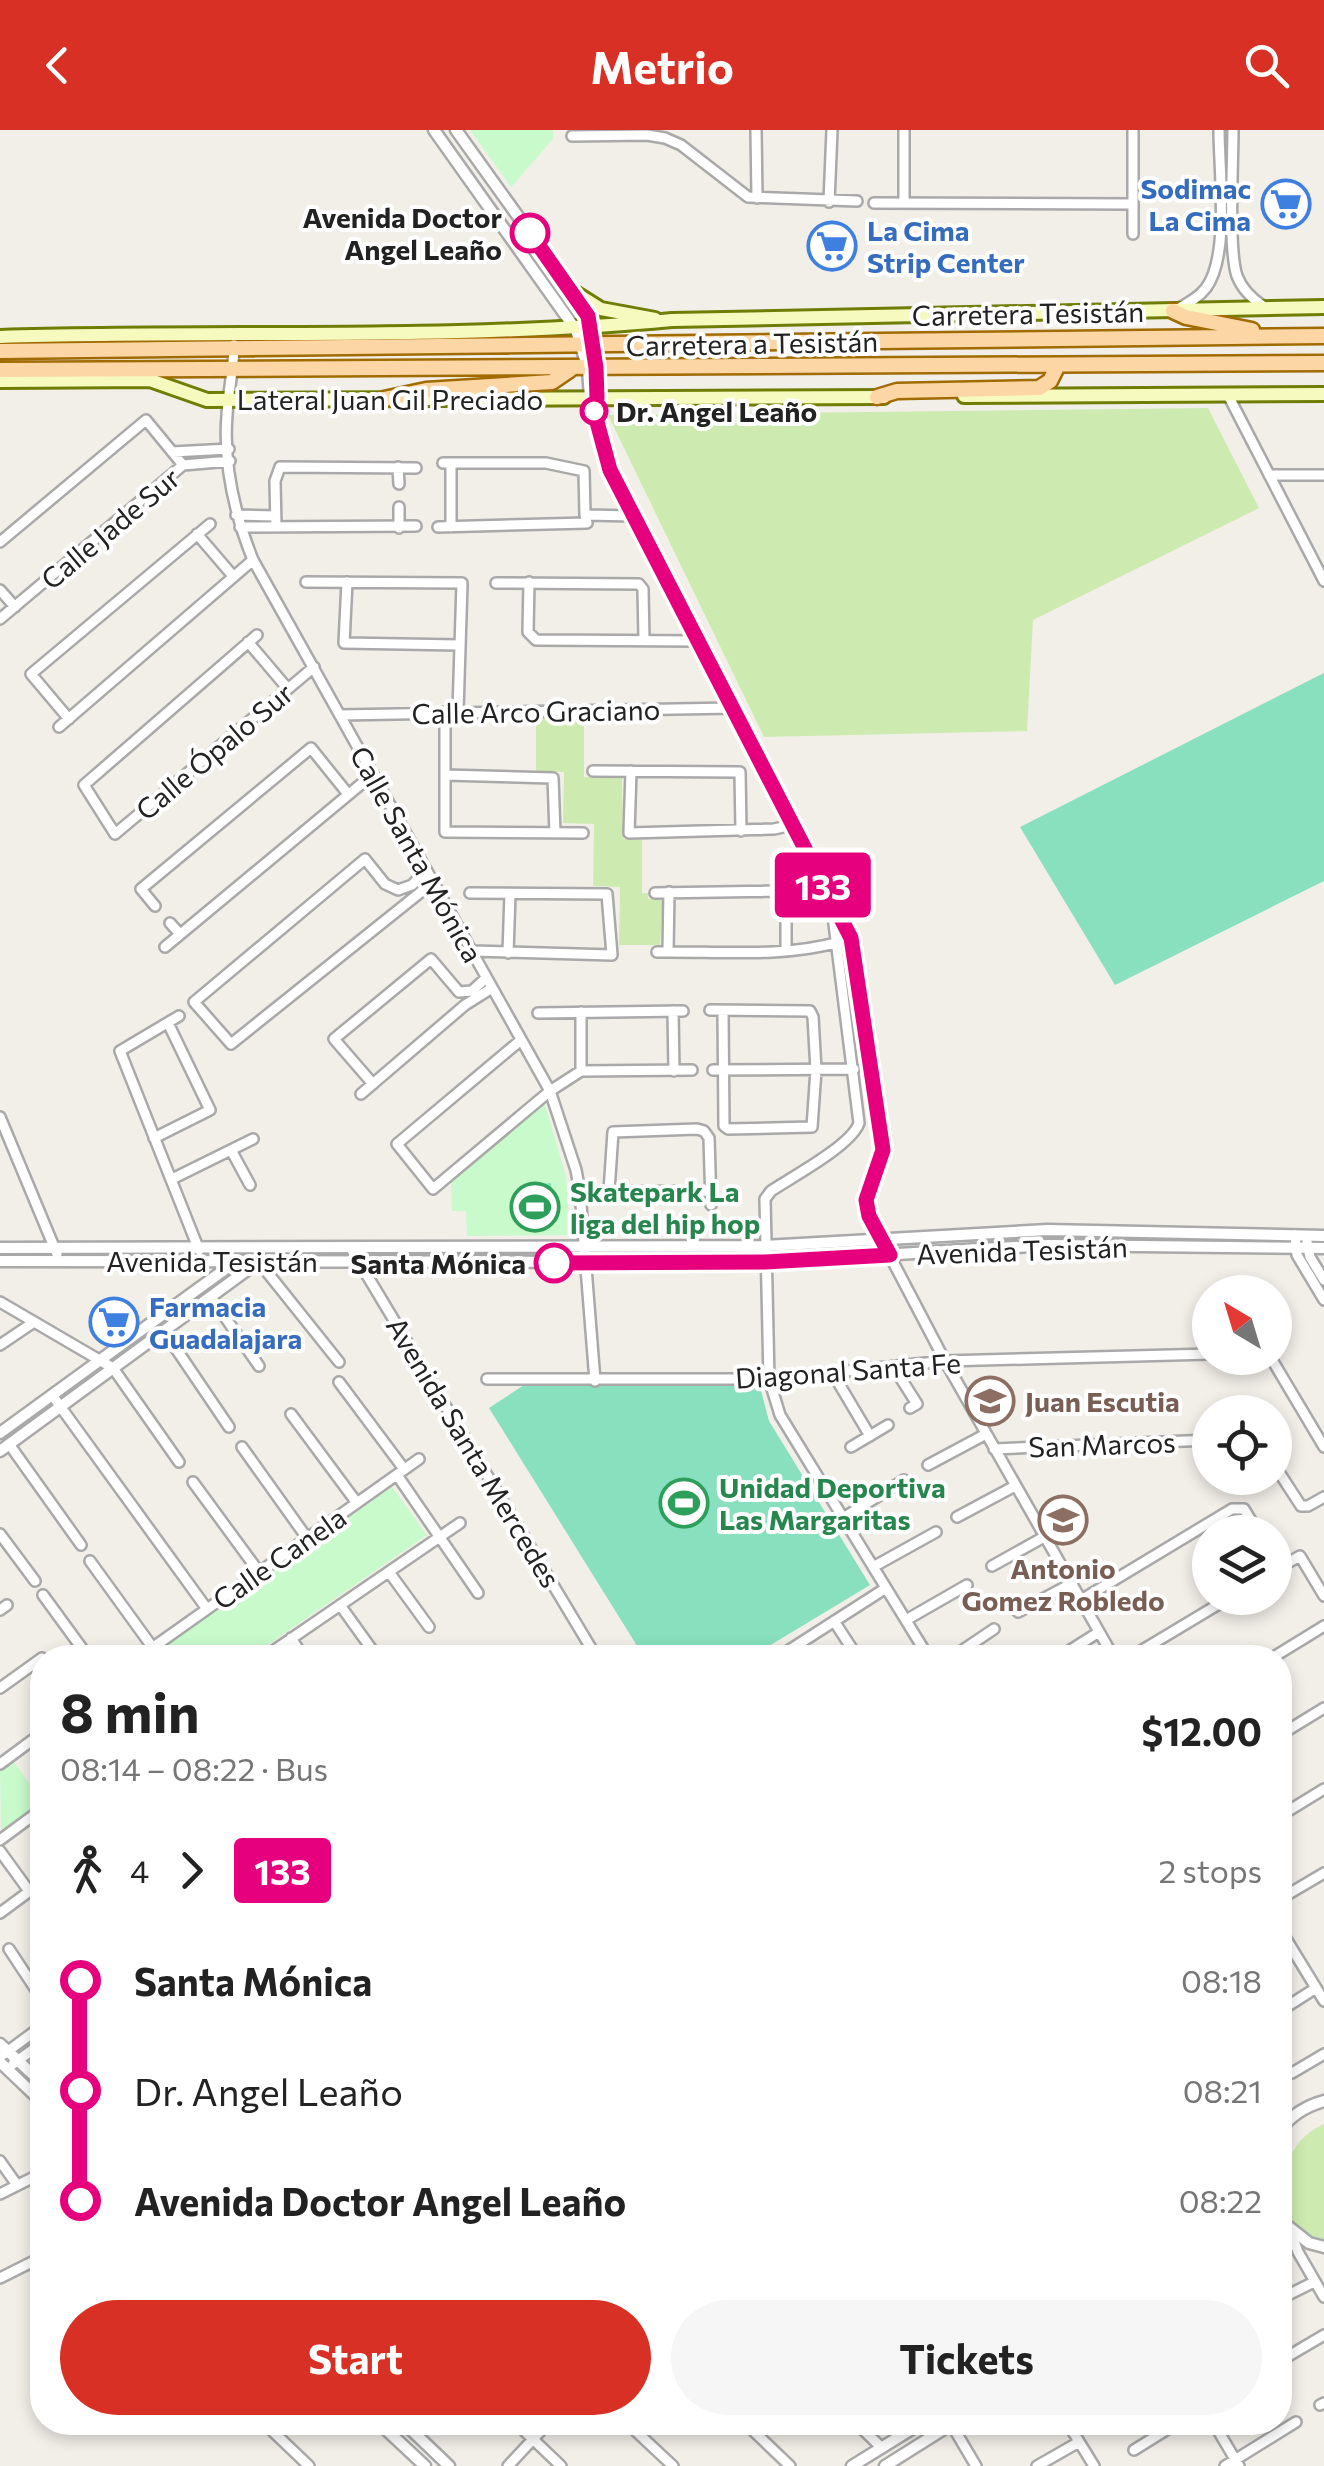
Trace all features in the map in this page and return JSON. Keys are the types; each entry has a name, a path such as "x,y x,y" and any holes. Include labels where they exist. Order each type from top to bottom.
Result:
{"main road":[{"path":"574,292 601,310 668,320"},
{"name":"Carretera Tesistán","path":"668,320 1324,306"},
{"path":"1173,310 1186,318 1277,336"},
{"path":"234,343 584,329 668,320"},
{"path":"0,336 93,343"},
{"name":"Carretera a Tesistán","path":"0,351 93,343 588,346 1324,336"},
{"name":"Carretera a Tesistán","path":"0,370 1324,363"},
{"path":"877,397 897,391 1038,388 1050,380 1058,365"},
{"path":"384,399 426,390 552,382 572,369"},
{"name":"Lateral Juan Gil Preciado","path":"0,382 150,380 207,400 594,402 1324,394"}],"street":[{"path":"434,130 584,329 594,402 610,470 851,938 883,1150 866,1200 869,1216 945,1361 1106,1645"},
{"path":"456,130 574,292 588,316 584,329"},
{"path":"681,145 682,130"},
{"path":"756,130 757,198"},
{"path":"829,202 832,130"},
{"path":"904,130 904,202"},
{"path":"1133,130 1133,234"},
{"path":"1173,310 1196,298 1208,286 1217,258 1219,130"},
{"path":"1233,130 1237,275 1252,299 1263,306"},
{"path":"572,136 647,135 681,145 748,197 857,202"},
{"path":"492,210 506,200"},
{"path":"874,202 1132,204"},
{"path":"1219,230 1234,228"},
{"name":"Calle Santa Mónica","path":"234,343 228,449 236,515 253,560 550,1092 580,1192 595,1380"},
{"path":"1228,395 1324,581"},
{"path":"0,542 146,420 184,464"},
{"path":"172,452 228,449"},
{"name":"Calle Jade Sur","path":"0,620 184,464 230,461"},
{"path":"438,527 451,527 586,523 584,472 546,464 447,464 451,527"},
{"path":"275,521 275,482 280,468 416,468"},
{"path":"398,468 399,484"},
{"path":"1270,475 1324,475"},
{"path":"399,507 399,528"},
{"path":"236,515 275,521 416,526"},
{"path":"585,515 634,516"},
{"path":"240,526 275,521"},
{"path":"69,719 31,674 210,524"},
{"path":"197,534 233,576"},
{"path":"1310,554 1324,554"},
{"path":"59,728 253,560"},
{"path":"306,582 462,583 458,711"},
{"path":"347,582 344,643 459,645"},
{"path":"529,582 528,632 540,642 698,641"},
{"path":"496,583 640,584 644,640"},
{"path":"0,590 15,607"},
{"name":"Calle Ópalo Sur","path":"288,689 253,638 84,786 115,834 288,689 314,667"},
{"name":"Calle Arco Graciano","path":"340,715 732,708"},
{"path":"445,712 445,832 584,833"},
{"path":"154,906 142,889 310,748 348,794"},
{"path":"592,771 740,772 741,831"},
{"path":"631,771 629,833 741,831 792,824"},
{"path":"164,946 372,774"},
{"path":"445,775 553,778 555,833"},
{"path":"426,871 398,890 385,884 366,859 194,1002 230,1044 432,883"},
{"path":"655,892 786,891 786,950"},
{"path":"669,892 662,952 786,950 851,938"},
{"path":"470,893 607,894 612,955 472,952"},
{"path":"508,953 510,894"},
{"path":"831,900 859,1123 856,1132 843,1143 771,1191 764,1208 769,1378 780,1415 921,1645"},
{"path":"170,923 180,934"},
{"path":"372,1084 334,1039 431,959 459,992 489,983"},
{"path":"361,1094 489,983"},
{"path":"710,1010 810,1012 814,1016 812,1127 728,1129 722,1120 718,1070 722,1011"},
{"path":"538,1013 678,1011 674,1070"},
{"path":"580,1012 581,1071"},
{"path":"179,1016 120,1051 199,1250"},
{"path":"154,1138 210,1110 168,1022"},
{"path":"521,1040 397,1144 433,1189 581,1071 692,1070"},
{"path":"718,1070 854,1070"},
{"path":"0,1117 60,1261"},
{"path":"859,1123 880,1122"},
{"path":"609,1191 613,1132 697,1129 709,1138 711,1205"},
{"path":"172,1179 253,1139"},
{"path":"231,1150 250,1186"},
{"path":"580,1192 711,1191"},
{"name":"Avenida Tesistán","path":"0,1248 764,1246 1047,1230 1301,1242 1324,1248"},
{"name":"Avenida Tesistán","path":"0,1261 765,1262 1048,1246 1301,1242 1324,1236"},
{"path":"1301,1242 1324,1280"},
{"path":"1301,1242 1324,1300"},
{"name":"Avenida Santa Mercedes","path":"350,1247 589,1645"},
{"path":"81,1545 5,1447 277,1248"},
{"path":"0,1433 252,1249"},
{"path":"258,1262 339,1362"},
{"path":"211,1297 259,1366"},
{"path":"0,1302 112,1368 180,1462"},
{"path":"0,1346 34,1322"},
{"path":"164,1331 229,1427"},
{"name":"Diagonal Santa Fe","path":"486,1380 769,1378 945,1361 1192,1354"},
{"path":"892,1366 917,1404 910,1408"},
{"path":"832,1372 870,1436"},
{"path":"1281,1375 1324,1447"},
{"path":"339,1382 478,1593"},
{"path":"52,1395 207,1609"},
{"path":"291,1414 357,1503"},
{"path":"851,1447 888,1425"},
{"path":"928,1465 986,1434"},
{"name":"San Marcos","path":"994,1449 1192,1441"},
{"path":"242,1447 308,1538"},
{"name":"Calle Canela","path":"157,1645 419,1459"},
{"path":"843,1518 904,1480"},
{"path":"194,1482 259,1572"},
{"path":"956,1517 1015,1486"},
{"path":"1292,1492 1301,1506 1324,1497"},
{"path":"1224,1515 1239,1506 1248,1515"},
{"path":"281,1645 460,1523"},
{"path":"873,1567 936,1532"},
{"path":"0,1534 34,1581"},
{"path":"1081,1600 1192,1534"},
{"path":"992,1566 1044,1537"},
{"path":"1292,1559 1300,1556 1324,1596"},
{"path":"90,1560 151,1645"},
{"path":"389,1572 429,1627"},
{"path":"1018,1612 1072,1584"},
{"path":"906,1620 968,1585"},
{"path":"802,1645 886,1588"},
{"path":"43,1595 80,1645"},
{"path":"340,1605 369,1645"},
{"path":"1151,1645 1201,1615"},
{"path":"834,1621 850,1645"},
{"path":"1292,1646 1324,1626"},
{"path":"971,1645 994,1630"},
{"path":"1078,1645 1098,1632"},
{"path":"291,1638 296,1645"},
{"path":"0,1688 30,1667"},
{"path":"1292,1728 1324,1708"},
{"path":"0,1764 30,1742"},
{"path":"1292,1809 1324,1789"},
{"path":"0,1840 30,1818"},
{"path":"0,1850 29,1892 0,1913"},
{"path":"1292,1893 1324,1874"},
{"path":"9,1949 30,1981"},
{"path":"1292,1951 1321,1994 1292,2005"},
{"path":"3,2057 30,2036"},
{"path":"18,2060 30,2052"},
{"path":"1292,2073 1324,2054"},
{"path":"3,2057 18,2060 30,2072"},
{"path":"3,2057 30,2088"},
{"path":"1292,2116 1308,2105 1324,2101"},
{"path":"0,2161 17,2185"},
{"path":"0,2194 30,2179"},
{"path":"1292,2231 1324,2247"},
{"path":"1292,2234 1324,2297"},
{"path":"0,2278 30,2263"},
{"path":"1292,2293 1314,2282"},
{"path":"1292,2355 1324,2336"},
{"path":"1292,2425 1296,2422"},
{"path":"277,2435 309,2466"},
{"path":"392,2435 424,2466"},
{"path":"417,2435 449,2466"},
{"path":"528,2435 561,2466"},
{"path":"508,2466 537,2435"},
{"path":"640,2435 673,2466"},
{"path":"758,2435 790,2466"},
{"path":"869,2435 882,2448"},
{"path":"852,2466 902,2435"},
{"path":"885,2466 933,2435"},
{"path":"959,2435 976,2466"},
{"path":"1075,2435 1094,2466"},
{"path":"1134,2450 1158,2435"},
{"path":"1221,2435 1237,2463"},
{"path":"1225,2466 1237,2463 1277,2435"},
{"path":"1037,2466 1079,2442"}],"green space":[{"path":"470,130 553,130 553,139 511,187"},
{"path":"1208,408 1259,508 1033,620 1027,731 764,737 608,415"},
{"path":"1324,673 1324,881 1115,985 1020,827"},
{"path":"536,718 584,718 584,777 622,778 623,839 642,840 642,893 648,893 648,899 663,899 660,945 619,945 620,887 593,886 594,824 563,823 564,772 536,771"},
{"path":"544,1102 566,1176 570,1235 467,1236 466,1211 452,1211 451,1179"},
{"name":"Skatepark La liga del hip hop","path":"551,1183 554,1219 517,1222 515,1195 521,1186"},
{"name":"Unidad Deportiva Las Margaritas","path":"759,1383 769,1421 870,1585 771,1645 637,1645 489,1408 524,1385"},
{"path":"392,1487 427,1535 267,1645 166,1645"},
{"path":"12,1759 30,1784 30,1810 1,1831 0,1767"},
{"path":"1324,2124 1324,2242 1292,2221 1292,2154 1311,2131"}],"bus line":[{"name":"133","path":"530,233 588,316 596,368 594,411 610,470 851,938 883,1150 866,1200 869,1216 890,1255 765,1262 554,1263"}],"place":[{"name":"Sodimac La Cima","path":"1286,204"},
{"name":"Avenida Doctor Angel Leaño","path":"530,233"},
{"name":"La Cima Strip Center","path":"832,246"},
{"name":"Dr. Angel Leaño","path":"594,411"},
{"name":"Skatepark La liga del hip hop","path":"535,1207"},
{"name":"Santa Mónica","path":"554,1263"},
{"name":"Farmacia Guadalajara","path":"114,1322"},
{"name":"Juan Escutia","path":"990,1401"},
{"name":"Unidad Deportiva Las Margaritas","path":"684,1503"},
{"name":"Antonio Gomez Robledo","path":"1063,1520"}]}
